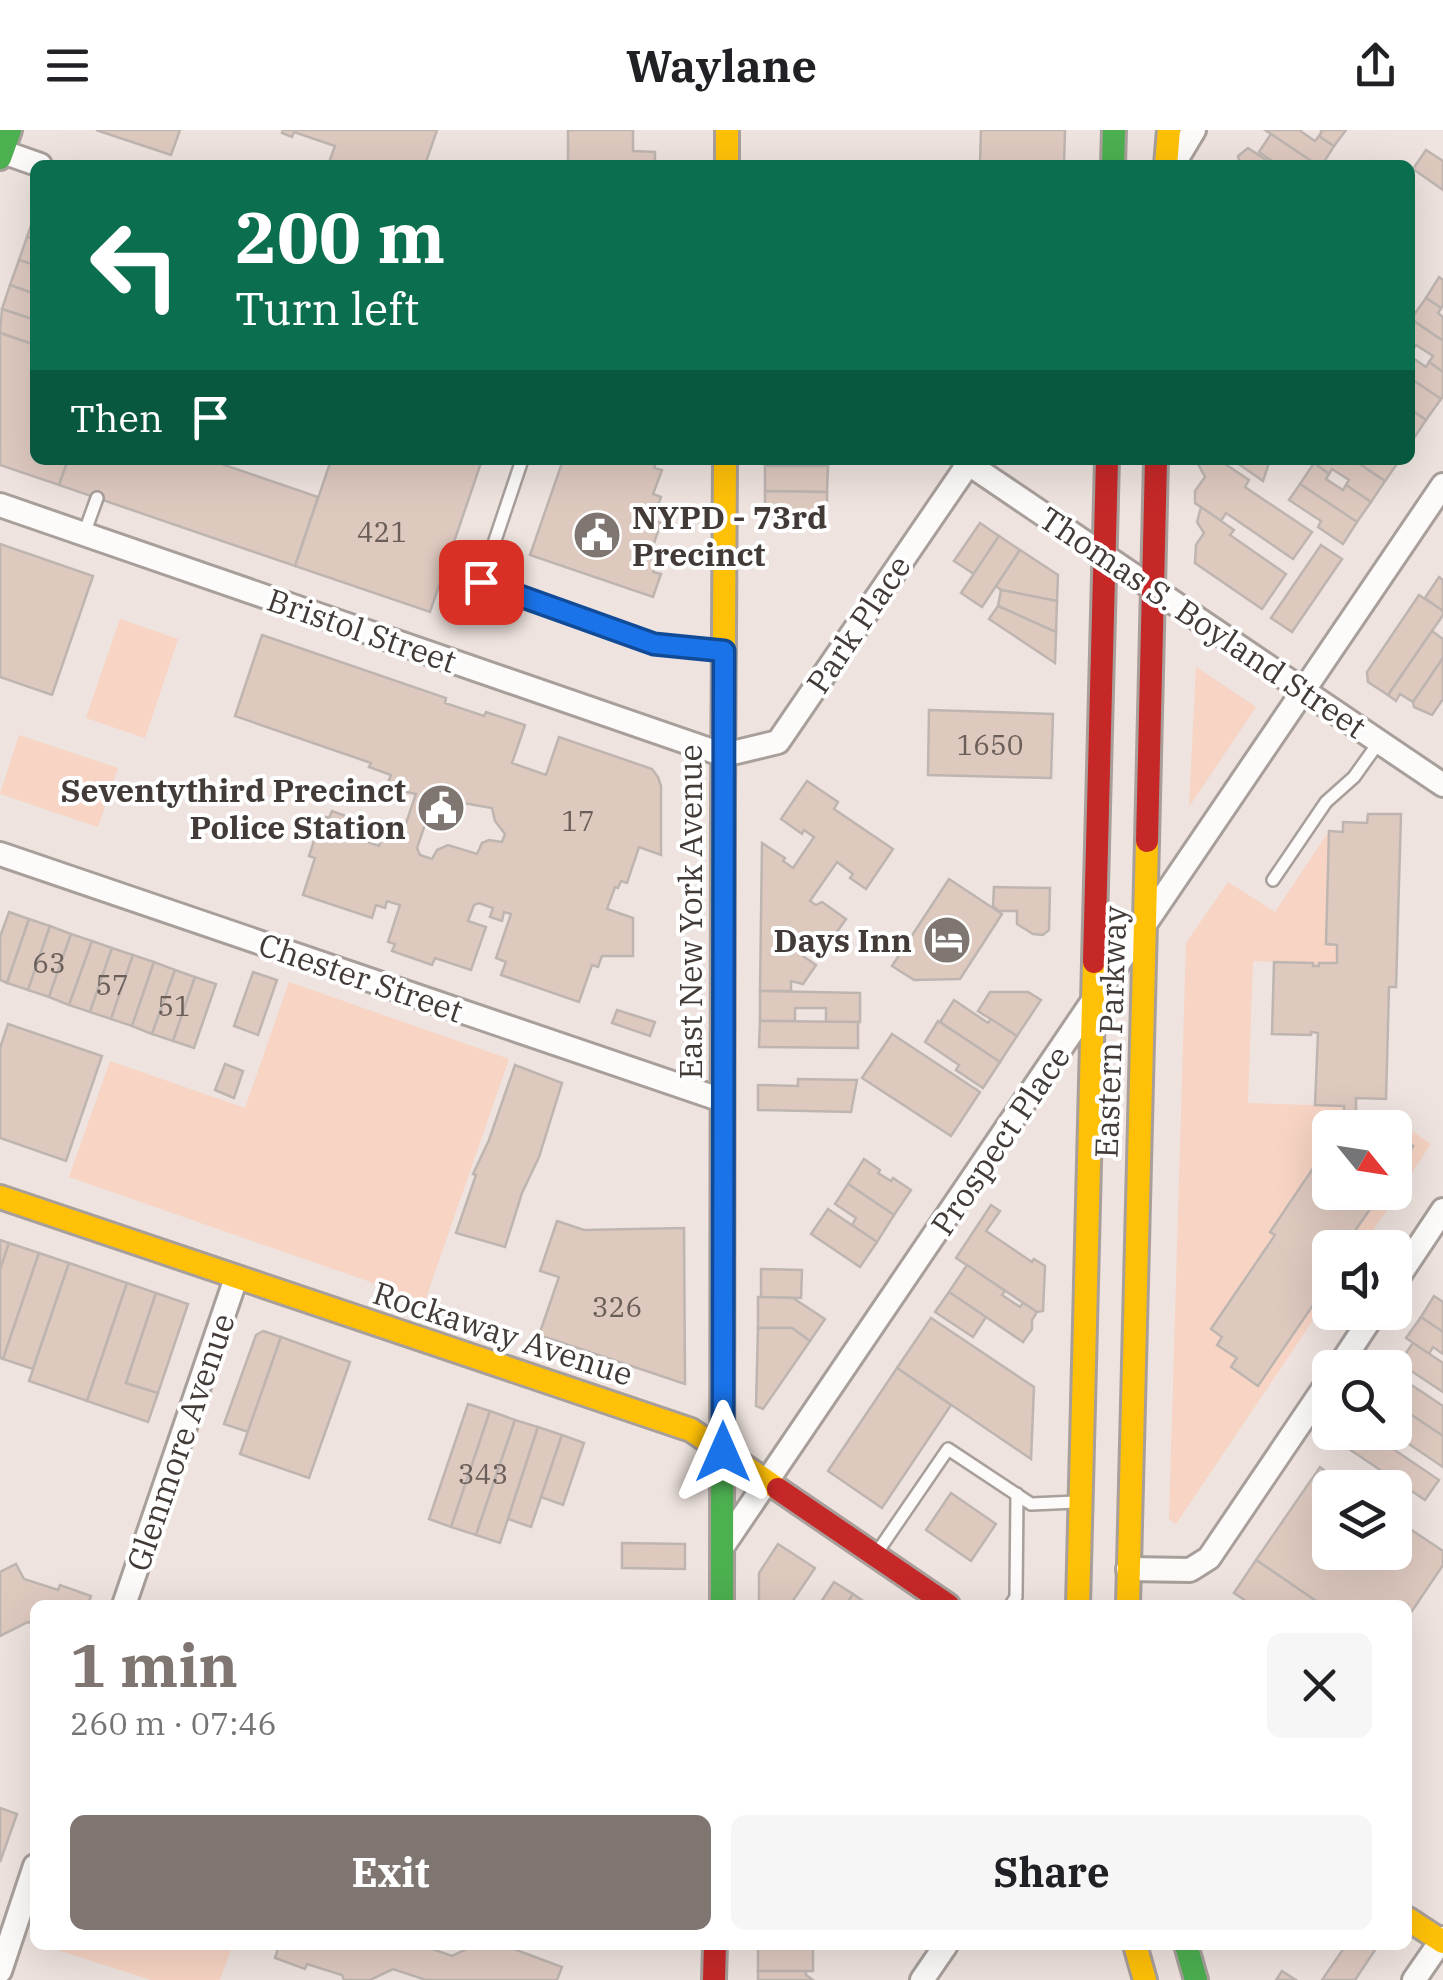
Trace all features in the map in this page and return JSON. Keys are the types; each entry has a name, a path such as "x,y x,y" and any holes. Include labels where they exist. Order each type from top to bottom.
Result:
{"main road":[{"path":"727,130 727,160"},
{"path":"1113,160 1114,130"},
{"path":"1169,130 1169,160"},
{"name":"East New York Avenue","path":"722,1600 725,465"},
{"name":"Eastern Parkway","path":"1078,1600 1106,465"},
{"name":"Eastern Parkway","path":"1128,1600 1156,465"},
{"name":"Rockaway Avenue","path":"0,1197 692,1430 941,1600"},
{"path":"1412,1922 1442,1941"},
{"path":"714,1980 715,1950"},
{"path":"1137,1950 1145,1980"},
{"path":"1187,1950 1196,1980"}],"street":[{"path":"1173,160 1194,130"},
{"path":"3,148 30,160"},
{"name":"Park Place","path":"724,755 778,742 965,465"},
{"name":"Thomas S. Boyland Street","path":"974,465 1443,785"},
{"name":"Prospect Place","path":"723,1546 1443,485"},
{"name":"Bristol Street","path":"0,505 724,755"},
{"name":"Chester Street","path":"0,854 722,1100"},
{"path":"1412,1256 1443,1210"},
{"name":"Glenmore Avenue","path":"126,1600 236,1278"},
{"path":"1128,1569 1190,1570 1209,1558 1312,1406"},
{"path":"0,1971 30,1881"},
{"path":"1414,1980 1442,1941"},
{"path":"922,1980 943,1950"}],"lane":[{"path":"520,465 481,582 654,644 724,651"},
{"path":"84,534 97,498"},
{"path":"1273,880 1326,802 1354,777 1379,742"},
{"path":"875,1556 948,1449 1032,1504 1080,1502"},
{"path":"1014,1600 1017,1494"}],"shaded area":[{"path":"120,619 178,639 145,738 86,718"},
{"path":"1196,667 1256,707 1189,807"},
{"path":"19,735 118,768 98,827 0,794"},
{"path":"1329,831 1326,944 1337,945 1337,963 1313,966 1253,961 1248,1103 1344,1106 1344,1110 1312,1110 1312,1169 1270,1231 1275,1235 1211,1329 1222,1337 1217,1345 1237,1358 1232,1368 1258,1385 1312,1306 1312,1322 1176,1524 1169,1519 1186,943 1228,882 1275,912"},
{"path":"289,982 509,1059 425,1301 69,1177 110,1061 245,1108"},
{"path":"1412,1131 1431,1144 1412,1172 1412,1148"},
{"path":"1370,1210 1387,1210 1373,1230 1356,1230"},
{"path":"58,1950 231,1950 220,1980 151,1980"}],"building":[{"path":"96,130 180,130 171,155"},
{"path":"283,130 437,130 427,160 330,160 335,146 294,132 292,137"},
{"path":"568,130 633,130 633,151 655,152 655,160 568,160"},
{"path":"981,130 1065,130 1064,160 980,160"},
{"path":"1265,130 1299,130 1315,141 1319,136 1334,146 1325,160 1310,160"},
{"path":"1320,130 1346,130 1334,146 1319,136"},
{"path":"1271,134 1310,160 1271,160 1259,152"},
{"path":"1248,148 1266,160 1239,160 1238,156"},
{"path":"1426,150 1443,161 1443,190 1415,170"},
{"path":"27,237 30,238 30,263 19,260"},
{"path":"19,260 30,263 30,292 10,285"},
{"path":"1439,277 1443,280 1441,308 1426,298"},
{"path":"10,285 30,292 30,318 2,309"},
{"path":"1426,298 1441,308 1438,313 1443,317 1443,341 1415,322 1415,313"},
{"path":"2,309 30,318 30,343 0,333"},
{"path":"1415,322 1443,341 1443,372 1429,362 1433,356 1416,345"},
{"path":"0,333 30,343 30,465 66,465 59,485 0,465"},
{"path":"1415,359 1426,367 1429,362 1443,372 1441,399 1415,381"},
{"path":"1415,381 1441,399 1426,420 1415,412"},
{"path":"1415,412 1426,420 1415,436"},
{"path":"66,465 225,465 318,497 295,566 59,485"},
{"path":"329,465 480,465 430,612 295,566"},
{"name":"NYPD - 73rd Precinct","path":"561,465 655,465 654,468 662,470 653,494 661,497 653,520 661,523 653,546 661,549 653,572 661,574 653,597 530,555"},
{"path":"765,465 828,465 828,466"},
{"path":"1199,465 1226,465 1249,480 1245,487 1312,532 1293,559 1226,513 1221,521 1195,503 1195,491 1205,477"},
{"path":"1240,465 1268,465 1263,481"},
{"path":"1313,465 1317,465 1329,474 1326,479 1343,490 1346,485 1371,502 1357,522 1300,484"},
{"path":"1317,465 1361,465 1385,481 1371,502 1346,485 1349,480 1332,469 1329,474"},
{"path":"1361,465 1396,465 1385,481"},
{"path":"765,466 828,466 827,492 765,491"},
{"path":"1300,484 1357,522 1343,544 1318,527 1321,521 1289,500"},
{"path":"765,491 827,492 827,516 765,516"},
{"path":"1201,507 1234,530 1230,535 1286,574 1262,609 1195,563 1196,545 1204,533 1197,522"},
{"path":"980,523 999,536 974,574 954,561"},
{"path":"999,536 1020,550 982,607 961,593"},
{"path":"0,544 93,576 52,695 0,677"},
{"path":"1321,545 1342,559 1292,632 1271,618"},
{"path":"1020,550 1058,575 1057,601 996,586"},
{"path":"1439,577 1443,580 1443,611 1425,598"},
{"path":"1001,590 1057,601 1056,632 998,606"},
{"path":"1419,595 1443,611 1443,615 1388,695 1368,682 1367,672"},
{"path":"998,606 1056,632 1055,663 989,619"},
{"path":"1432,631 1443,639 1443,658 1413,702 1400,694 1396,701 1388,695"},
{"path":"262,635 446,698 445,703 525,725 512,763 546,775 559,737 652,769 661,786 661,855 639,847 627,883 621,881 615,887 607,909 633,918 633,956 602,956 598,967 592,965 579,1002 501,975 506,962 496,958 511,914 504,912 502,921 490,917 493,908 479,903 474,905 468,921 486,927 471,970 435,958 432,965 392,951 395,944 388,942 400,905 387,901 385,908 376,905 372,918 303,895 315,858 309,856 322,816 329,818 332,811 368,824 362,840 379,846 384,829 402,835 416,794 386,788 391,775 369,767 371,763 235,716","holes":["434,798 492,808 495,821 505,834 502,842 482,843 477,854 448,845 437,850 432,859 420,855 417,848"]},
{"path":"1443,658 1443,699 1432,715 1414,707 1413,702"},
{"path":"929,710 1053,714 1051,778 928,775"},
{"path":"807,781 838,802 834,809 893,849 866,889 837,862 810,901 816,905 822,902 846,919 823,952 805,935 794,950 816,965 803,984 791,981 791,991 760,991 762,843 793,868 814,837 804,830 802,834 781,819"},
{"path":"1368,814 1401,814 1396,987 1389,987 1386,1099 1356,1098 1356,1110 1344,1110 1344,1106 1315,1105 1318,1033 1272,1034 1274,962 1313,966 1337,963 1337,945 1326,944 1329,831 1343,832 1343,822 1367,823"},
{"name":"Days Inn","path":"949,879 1002,914 960,979 914,980 892,966"},
{"path":"994,887 1050,888 1049,930 1043,935 1033,934 1017,924 1017,911 999,911 993,906"},
{"path":"9,912 29,919 7,983 0,980 0,937"},
{"path":"29,919 50,926 28,990 7,983"},
{"path":"50,926 71,934 49,997 28,990"},
{"path":"71,934 92,941 69,1005 49,997"},
{"path":"92,941 112,948 90,1012 69,1005"},
{"path":"112,948 133,955 111,1019 90,1012"},
{"path":"133,955 154,962 132,1026 111,1019"},
{"path":"154,962 175,970 152,1034 132,1026"},
{"path":"175,970 195,977 173,1041 152,1034"},
{"path":"253,972 277,980 258,1035 234,1026"},
{"path":"195,977 216,984 194,1048 173,1041"},
{"path":"760,991 860,993 860,1022 826,1022 826,1008 795,1008 795,1021 760,1021"},
{"path":"990,992 1028,992 1041,1000 1017,1036 978,1011"},
{"path":"954,1000 988,1023 991,1019 1017,1036 1000,1062 940,1022"},
{"path":"617,1010 655,1022 650,1036 612,1023"},
{"path":"760,1021 858,1022 858,1048 759,1047"},
{"path":"938,1021 1000,1062 983,1088 956,1070 959,1065 925,1042"},
{"path":"8,1024 102,1056 66,1161 0,1138 0,1048"},
{"path":"892,1034 980,1092 951,1136 862,1078"},
{"path":"225,1064 243,1071 234,1098 215,1090"},
{"path":"515,1065 562,1083 505,1247 456,1233 476,1175 473,1174"},
{"path":"798,1079 857,1080 851,1112 758,1110 758,1085 798,1086"},
{"path":"864,1159 880,1170 878,1173 911,1190 894,1215 848,1184"},
{"path":"1312,1170 1312,1210 1369,1210 1356,1230 1312,1230 1312,1306 1258,1386 1231,1367 1237,1358 1217,1345 1222,1337 1211,1329 1275,1235 1270,1232"},
{"path":"848,1184 894,1215 877,1242 852,1225 856,1218 835,1204"},
{"path":"991,1205 1000,1211 986,1231 1032,1262 1034,1259 1045,1266 1043,1311 1037,1312 956,1258"},
{"path":"828,1209 877,1242 860,1267 811,1234"},
{"path":"557,1221 584,1230 684,1228 685,1384 539,1335 559,1277 540,1271"},
{"path":"0,1240 9,1243 0,1270"},
{"path":"9,1243 39,1253 3,1359 0,1270"},
{"path":"39,1253 69,1263 33,1369 3,1359"},
{"path":"69,1263 127,1283 87,1401 29,1381"},
{"path":"967,1265 1005,1291 1002,1295 1037,1312 1023,1342 949,1292"},
{"path":"761,1269 802,1270 801,1298 761,1297"},
{"path":"127,1283 156,1293 126,1383 158,1393 148,1422 87,1401"},
{"path":"949,1292 986,1317 973,1337 935,1312"},
{"path":"156,1293 188,1304 158,1393 126,1383"},
{"path":"1434,1296 1443,1302 1443,1332 1421,1317"},
{"path":"758,1297 793,1298 825,1319 810,1341 792,1328 758,1328"},
{"path":"1421,1317 1443,1332 1443,1354 1433,1347 1429,1354 1406,1338"},
{"path":"931,1318 1034,1387 1031,1459 897,1368"},
{"path":"758,1328 792,1328 810,1341 763,1409 756,1406"},
{"path":"263,1331 281,1337 248,1432 224,1424 256,1335"},
{"path":"281,1337 350,1362 309,1478 240,1454"},
{"path":"1413,1343 1443,1363 1443,1392 1412,1372 1412,1350 1408,1350"},
{"path":"897,1368 951,1405 882,1508 828,1471"},
{"path":"1412,1385 1443,1406 1443,1436 1412,1415"},
{"path":"468,1404 490,1411 451,1527 429,1519"},
{"path":"490,1411 515,1420 476,1535 451,1527"},
{"path":"1412,1415 1443,1436 1443,1467 1412,1446"},
{"path":"515,1420 538,1427 500,1543 476,1535"},
{"path":"538,1427 562,1435 531,1527 508,1519"},
{"path":"562,1435 584,1443 563,1505 541,1497"},
{"path":"1350,1450 1395,1450 1439,1480 1425,1500 1412,1491 1412,1470 1380,1470"},
{"path":"1312,1479 1312,1570 1412,1570 1412,1530 1443,1551 1443,1565 1412,1611 1412,1600 1315,1600 1256,1560"},
{"path":"951,1493 996,1524 971,1561 926,1530"},
{"path":"622,1543 685,1544 685,1569 622,1568"},
{"path":"778,1544 815,1568 793,1600 759,1600 759,1573"},
{"path":"1256,1560 1315,1600 1244,1600 1234,1593"},
{"path":"16,1564 24,1579 58,1590 60,1585 91,1596 90,1600 30,1600 30,1623 0,1636 0,1572"},
{"path":"834,1582 853,1594 849,1600 822,1600"},
{"path":"0,1808 17,1814 0,1862"},
{"path":"277,1950 435,1950 452,1956 465,1950 516,1950 562,1967 557,1980 426,1980 393,1969 370,1980 344,1980 342,1975 307,1964 305,1969 275,1958"},
{"path":"758,1950 813,1950 813,1971 758,1971"},
{"path":"1343,1950 1375,1950 1355,1980 1322,1980"},
{"path":"758,1971 806,1971 813,1980 758,1980"},
{"path":"1282,1971 1296,1980 1276,1980"}],"traffic: fast":[{"path":"0,158 10,130"},
{"path":"1113,160 1114,130"},
{"path":"722,1600 723,804"},
{"path":"1187,1950 1196,1980"}],"traffic: slow":[{"path":"727,130 727,160"},
{"path":"1166,160 1169,130"},
{"path":"723,804 725,465"},
{"path":"1128,1600 1147,841"},
{"path":"1078,1600 1094,962"},
{"path":"0,1197 691,1430 778,1489"},
{"path":"1412,1922 1443,1942"},
{"path":"1136,1950 1145,1980"}],"traffic: jam":[{"path":"1094,962 1107,465"},
{"path":"1147,841 1156,465"},
{"path":"778,1489 941,1600"},
{"path":"714,1980 715,1950"}],"place":[{"name":"NYPD - 73rd Precinct","path":"597,535"},
{"name":"Seventythird Precinct Police Station","path":"441,808"},
{"name":"Days Inn","path":"947,940"}],"route":[{"path":"481,582 654,644 724,651 723,1452"}]}
